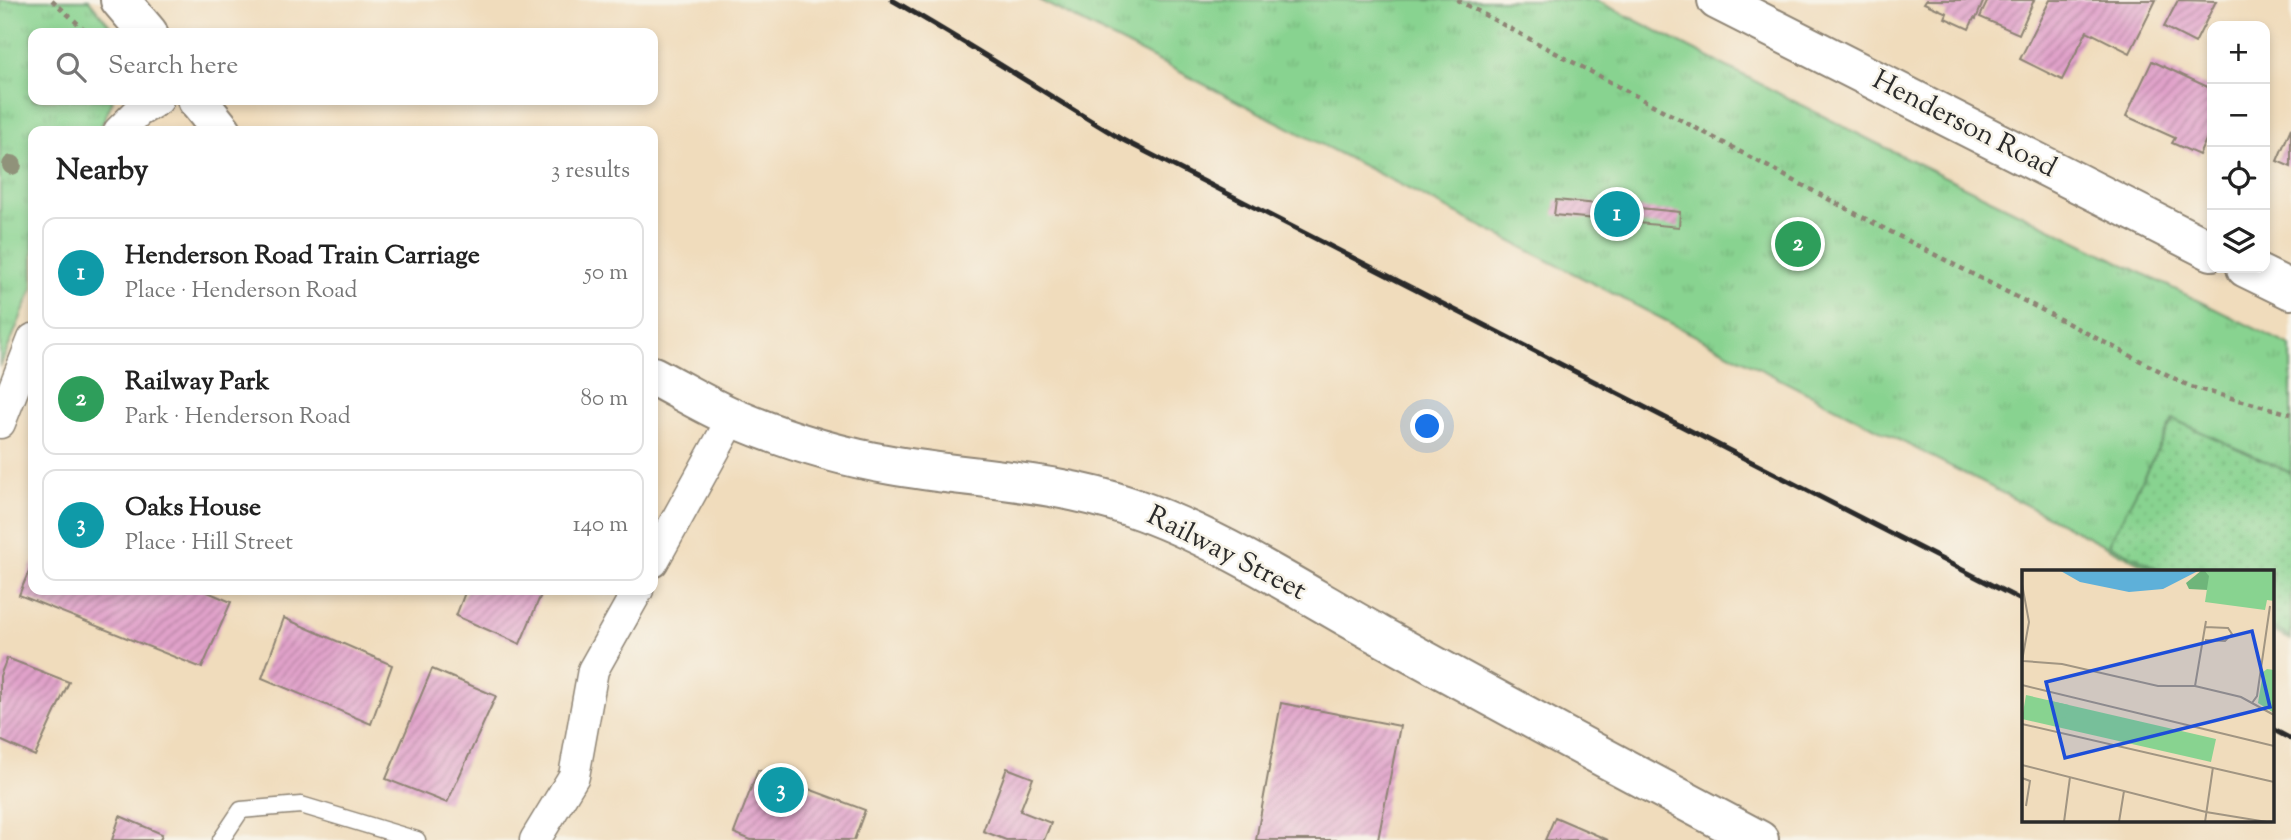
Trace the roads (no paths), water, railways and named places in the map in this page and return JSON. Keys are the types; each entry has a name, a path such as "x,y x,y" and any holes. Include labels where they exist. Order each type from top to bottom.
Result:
{"street":[{"path":"120,0 144,28"},
{"name":"Henderson Road","path":"1717,0 2207,248"},
{"path":"124,126 150,105"},
{"path":"201,105 218,126"},
{"path":"2256,273 2291,290"},
{"path":"0,423 28,352"},
{"name":"Railway Street","path":"658,379 733,417 834,453 890,465 1076,492 1140,511 1183,528 1250,562 1547,728 1759,840"},
{"path":"658,553 733,417"},
{"path":"535,840 574,776 593,670 635,595"}],"lane":[{"path":"221,840 241,810 301,805 417,840"}],"railway":[{"path":"892,0 1121,139 2022,600"},
{"path":"2274,730 2291,739"}],"place":[{"name":"Henderson Road Train Carriage","path":"1617,214"},
{"name":"Railway Park","path":"1798,244"},
{"name":"Oaks House","path":"781,790"}]}
